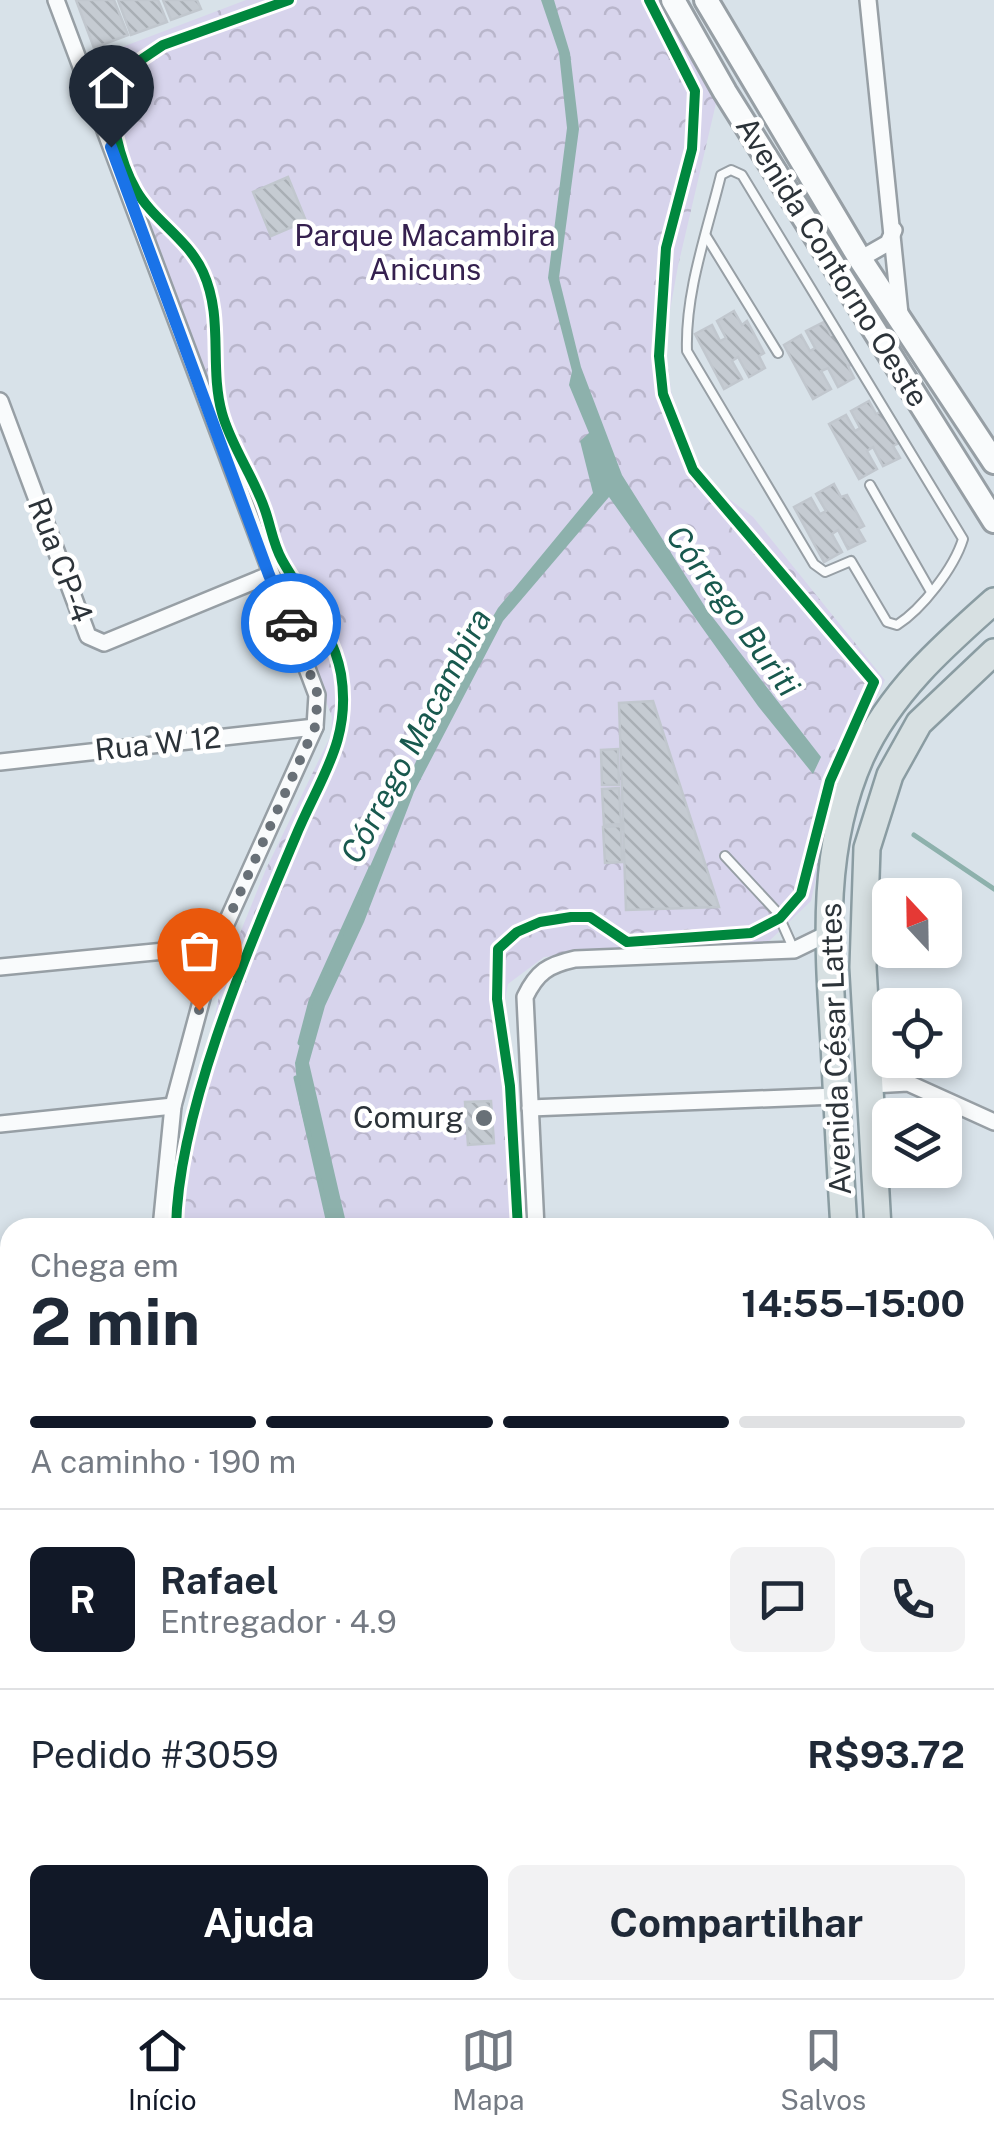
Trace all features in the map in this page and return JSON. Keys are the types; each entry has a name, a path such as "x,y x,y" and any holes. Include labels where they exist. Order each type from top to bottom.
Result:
{"main road":[{"name":"Avenida Contorno Oeste","path":"673,0 886,359 994,521"},
{"name":"Avenida Contorno Oeste","path":"706,0 860,259 994,462"},
{"path":"726,92 750,74"},
{"name":"Avenida César Lattes","path":"843,1218 827,934 840,810 862,755 890,706 933,654 994,601"},
{"name":"Avenida César Lattes","path":"878,1218 863,968 866,848 890,776 920,723 994,652"}],"street":[{"path":"56,0 269,575 318,695 315,727 216,946 173,1106 162,1218"},
{"path":"868,0 900,318"},
{"path":"860,259 888,243 894,230"},
{"name":"Rua CP-4","path":"0,402 88,636 104,643 269,575"},
{"name":"Rua W 12","path":"0,762 315,727"},
{"path":"536,1218 525,997 534,977 551,964 574,959 794,950 827,934"},
{"path":"0,967 216,946"},
{"path":"872,1085 908,1084 994,1122"},
{"path":"530,1108 836,1096"},
{"path":"0,1124 173,1106"}],"lane":[{"path":"737,170 958,524 963,540 959,553 902,622 891,625 850,561 825,572 814,564 687,351 686,321 706,236 722,175 737,170"},
{"path":"706,236 778,353"},
{"path":"870,485 930,590"},
{"path":"725,856 777,912 794,950"}],"green space":[{"name":"Parque Macambira Anicuns","path":"246,0 661,0 717,99 665,338 671,391 697,461 720,492 753,517 885,680 855,742 831,810 811,901 766,944 544,957 508,984 502,1014 519,1218 169,1218 225,970 266,869 331,735 332,717 132,191 88,60"}],"shaded area":[{"path":"541,0 554,0 570,53 579,129 559,278 581,367 622,475 707,610 821,757 813,774 758,706 609,497 503,621 414,792 364,922 325,1006 309,1063 345,1218 328,1218 299,1102 295,1063 311,1001 421,750 475,647 498,608 593,493 580,441 589,433 569,385 572,371 548,278 567,128 559,53"}],"building":[{"path":"76,0 114,0 128,35 94,48"},
{"path":"118,0 158,0 167,22 131,35"},
{"path":"163,0 197,0 201,9 171,20"},
{"path":"288,177 306,221 271,236 253,192"},
{"path":"734,311 742,325 747,321 764,353 759,356 765,368 749,377 738,357 732,361 742,379 724,389 695,334 712,325 720,341 726,338 717,321"},
{"path":"824,322 831,335 836,332 854,364 848,366 854,378 838,387 828,368 821,371 831,389 813,399 784,345 801,335 810,351 815,348 806,331"},
{"path":"869,401 876,414 882,411 899,443 893,446 900,458 883,466 873,447 867,451 877,469 859,479 829,424 846,415 855,431 860,428 851,411"},
{"path":"834,484 841,497 847,495 864,526 858,529 865,541 848,549 838,530 832,534 842,552 824,562 794,507 811,498 820,514 826,511 816,494"},
{"path":"653,701 719,907 626,910 619,703"},
{"path":"618,749 619,785 602,785 601,750"},
{"path":"619,788 621,824 604,825 602,789"},
{"path":"621,826 622,862 605,863 603,827"},
{"path":"491,1101 494,1143 468,1145 465,1102"}],"waterway":[{"name":"Córrego Buriti","path":"914,835 994,889"},
{"name":"Córrego Macambira","path":"300,1043 311,1001 371,868"},
{"name":"Córrego Macambira","path":"296,1078 328,1218"}],"cycle path":[{"path":"177,1218 189,1133 202,1082 257,928 338,740 343,698 341,674 331,643 279,554 260,498 222,413 216,378 213,307 203,272 189,249 143,201 130,178 116,136 111,80 163,45 289,0"},
{"path":"517,1218 510,1086 497,999 498,949 517,932 540,922 571,917 590,917 627,942 751,933 780,918 801,894 830,781 874,682 693,470 663,394 659,356 666,248 692,149 695,91 649,0"}],"way so far":[{"path":"199,1010 216,946 315,727 318,695 291,623"}],"place":[{"name":"Comurg","path":"484,1118"}],"route":[{"path":"111,147 269,575 291,623"}]}
